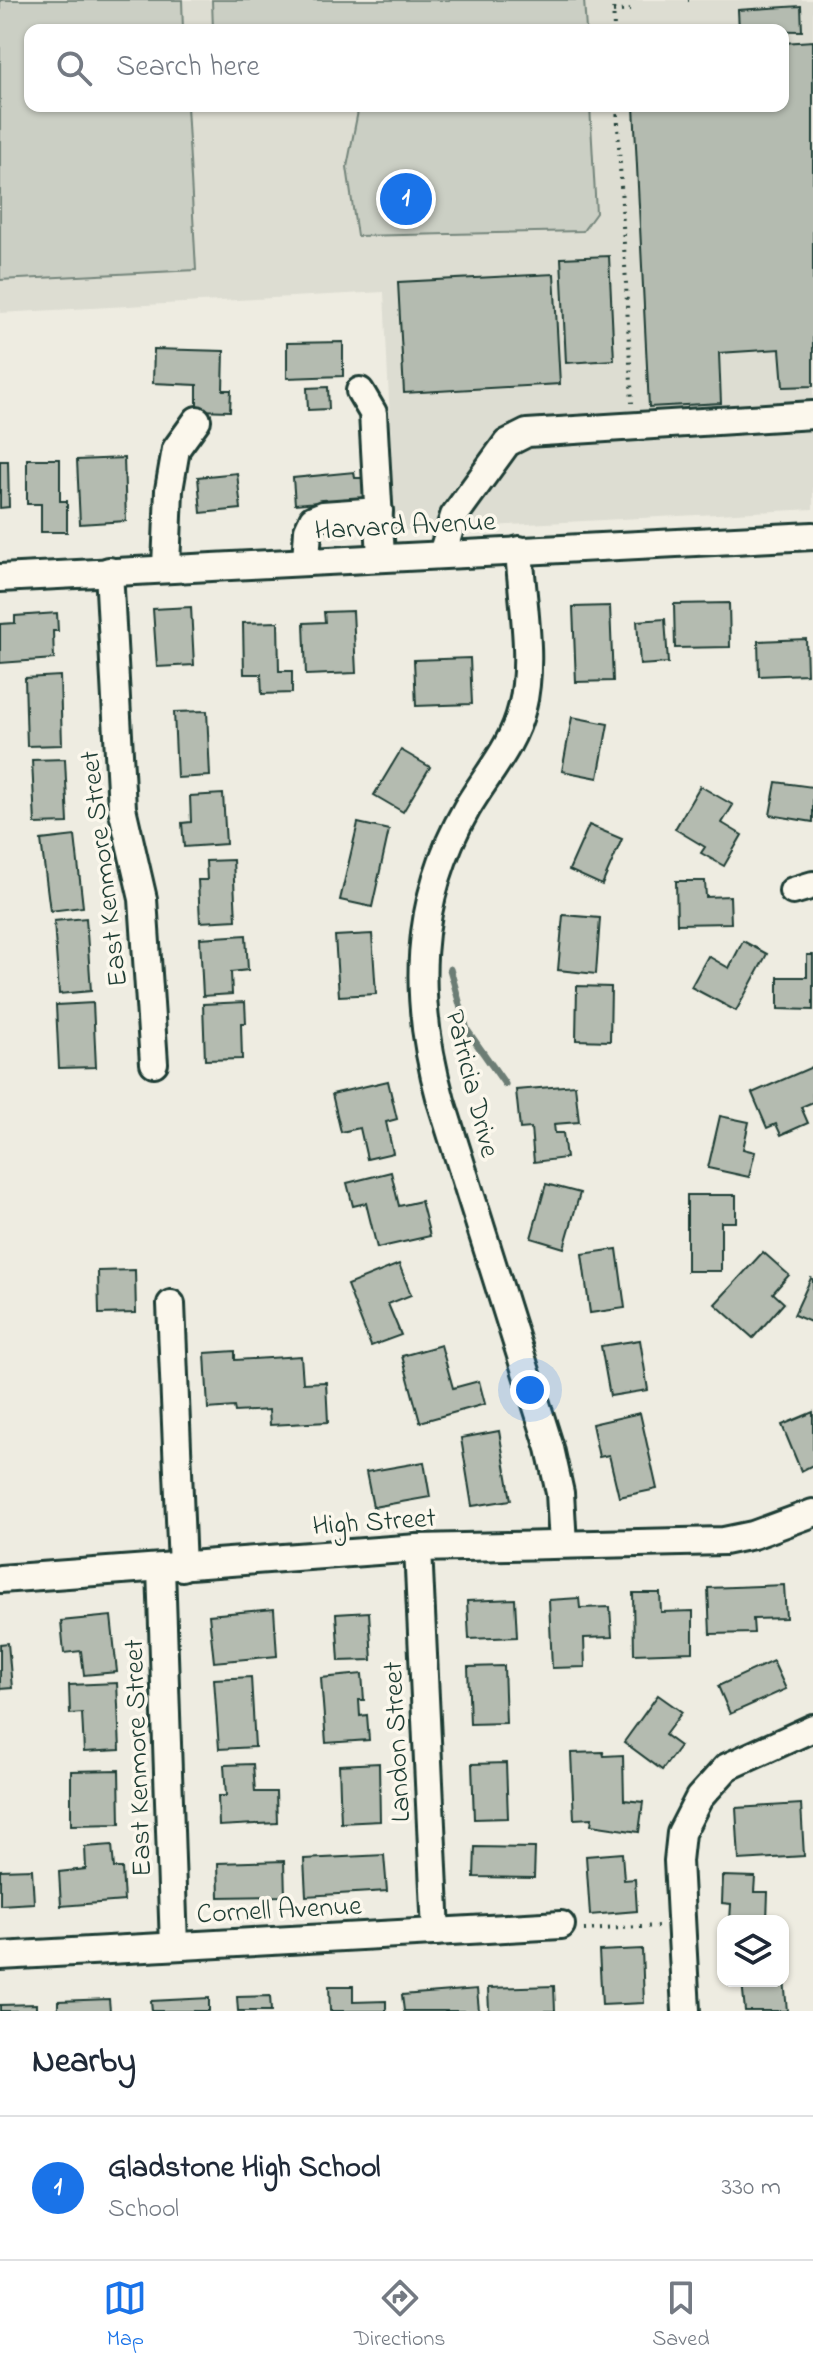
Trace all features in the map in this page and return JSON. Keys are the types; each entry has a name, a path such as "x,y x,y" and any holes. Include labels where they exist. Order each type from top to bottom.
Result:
{"street":[{"path":"360,391 373,413 381,557"},
{"path":"442,554 454,516 507,443 527,433 813,415"},
{"path":"166,568 169,490 176,449 197,420"},
{"path":"306,561 308,530 313,519 323,515 379,511"},
{"name":"Harvard Avenue","path":"0,578 813,536"},
{"name":"Patricia Drive","path":"519,550 527,663 523,703 510,742 468,807 450,840 439,872 424,939 422,1008 428,1053 441,1101 550,1448 560,1493 563,1544"},
{"name":"East Kenmore Street","path":"109,571 122,808 143,899 154,1063"},
{"name":"East Kenmore Street","path":"171,1304 174,1946"},
{"name":"High Street","path":"0,1579 418,1548 724,1541 753,1535 813,1513"},
{"name":"Landon Street","path":"418,1548 436,1932"},
{"path":"686,2011 678,1861 681,1833 699,1798 727,1767 813,1728"},
{"name":"Cornell Avenue","path":"0,1956 561,1925"}],"path":[{"path":"613,0 614,24"},
{"path":"613,12 630,10"},
{"path":"617,112 633,426"},
{"path":"561,1925 572,1930 681,1925"}],"shaded area":[{"path":"0,0 813,0 813,509 395,531 384,292 0,313"},
{"path":"0,0 182,0 183,24 24,24 24,112 187,112 196,270 0,280"},
{"path":"212,0 584,0 586,24 213,24"},
{"path":"358,112 590,112 596,213 583,231 357,236 347,167"}],"building":[{"path":"801,6 802,31 789,31 789,24 739,24 738,10"},
{"path":"813,41 813,386 783,387 780,349 719,353 721,403 649,407 634,112 789,112 789,43"},
{"path":"609,256 614,360 566,363 561,258"},
{"path":"554,274 560,384 404,393 398,282"},
{"path":"343,342 343,376 287,378 287,343"},
{"path":"154,349 224,351 223,390 231,390 230,411 197,410 197,385 153,383"},
{"path":"328,387 329,409 308,410 307,388"},
{"path":"124,458 126,521 80,524 77,460"},
{"path":"27,459 60,459 60,501 67,501 67,532 41,532 41,504 27,504"},
{"path":"0,461 8,461 9,507 0,508"},
{"path":"354,472 355,478 364,478 366,498 295,504 293,478"},
{"path":"237,473 241,509 201,513 198,477"},
{"path":"729,603 730,647 675,648 674,604"},
{"path":"610,606 613,681 576,682 573,607"},
{"path":"191,607 194,665 157,667 153,609"},
{"path":"353,611 356,673 306,675 304,623 325,622 324,612"},
{"path":"57,613 58,631 53,631 54,659 0,663 0,624 15,623 15,616"},
{"path":"665,619 668,663 640,665 637,621"},
{"path":"278,622 279,671 292,671 292,693 262,694 261,674 244,674 243,623"},
{"path":"806,639 807,674 759,676 758,641"},
{"path":"470,658 472,704 416,706 414,660"},
{"path":"60,676 62,745 27,746 25,678"},
{"path":"207,711 210,776 177,778 174,712"},
{"path":"572,717 608,724 598,778 562,771"},
{"path":"401,750 430,767 403,812 374,795"},
{"path":"65,759 68,823 35,824 32,760"},
{"path":"776,782 813,787 813,822 770,815"},
{"path":"700,786 733,805 722,823 742,835 724,866 701,853 705,847 675,829"},
{"path":"223,794 226,844 184,847 182,823 191,822 190,796"},
{"path":"358,823 389,830 372,907 340,900"},
{"path":"589,825 622,839 602,885 569,870"},
{"path":"75,836 83,907 50,911 41,840"},
{"path":"233,860 236,920 200,922 198,880 207,880 206,861"},
{"path":"676,881 705,881 706,897 730,896 731,923 677,924"},
{"path":"563,915 600,918 596,974 558,970"},
{"path":"86,918 91,991 59,994 54,921"},
{"path":"372,934 376,994 339,996 335,936"},
{"path":"246,935 248,970 231,972 232,994 203,996 200,938"},
{"path":"743,941 767,954 736,1011 691,987 708,956 729,968"},
{"path":"807,955 813,955 813,1010 778,1009 778,977 807,977"},
{"path":"577,986 611,987 610,1041 576,1040"},
{"path":"245,1002 246,1023 241,1023 242,1059 205,1060 203,1004"},
{"path":"93,1003 96,1067 59,1068 56,1005"},
{"path":"812,1067 813,1102 801,1107 808,1123 781,1135 776,1124 767,1128 752,1093"},
{"path":"388,1081 397,1119 386,1122 393,1153 367,1159 360,1128 341,1132 332,1094"},
{"path":"575,1085 579,1122 554,1124 555,1133 563,1133 566,1158 534,1162 531,1128 520,1129 516,1090"},
{"path":"720,1116 749,1122 743,1149 755,1152 749,1177 708,1168"},
{"path":"391,1172 399,1206 421,1201 430,1236 377,1248 366,1203 353,1206 347,1183"},
{"path":"546,1184 580,1193 564,1248 531,1238"},
{"path":"687,1195 736,1195 736,1222 721,1222 721,1271 687,1271"},
{"path":"617,1249 625,1308 590,1313 582,1254"},
{"path":"763,1252 789,1275 773,1293 784,1303 753,1338 715,1304"},
{"path":"399,1264 411,1295 388,1304 401,1335 371,1346 347,1285"},
{"path":"135,1270 136,1313 99,1314 98,1271"},
{"path":"813,1279 813,1323 794,1315"},
{"path":"640,1340 648,1390 610,1396 601,1346"},
{"path":"441,1345 453,1388 479,1381 485,1404 420,1422 402,1356"},
{"path":"235,1351 235,1360 301,1356 303,1383 326,1382 328,1422 270,1425 269,1410 235,1412 234,1407 208,1409 205,1353"},
{"path":"813,1412 813,1465 801,1471 782,1425"},
{"path":"640,1413 657,1489 619,1497 609,1455 599,1457 592,1424"},
{"path":"499,1431 511,1500 472,1506 461,1438"},
{"path":"424,1462 430,1497 373,1507 366,1472"},
{"path":"784,1585 786,1618 753,1619 754,1633 710,1634 708,1588"},
{"path":"633,1593 660,1593 661,1612 693,1611 693,1652 634,1654"},
{"path":"579,1598 580,1608 610,1607 612,1637 584,1638 585,1667 552,1668 549,1600"},
{"path":"515,1599 517,1637 469,1639 467,1601"},
{"path":"274,1609 277,1656 214,1662 209,1615"},
{"path":"369,1612 372,1660 339,1661 336,1614"},
{"path":"111,1616 117,1672 84,1675 81,1651 64,1653 61,1621"},
{"path":"8,1643 12,1688 0,1689 0,1644"},
{"path":"773,1661 786,1689 730,1714 718,1686"},
{"path":"504,1666 506,1723 470,1724 468,1667"},
{"path":"362,1674 364,1700 359,1700 360,1716 367,1715 369,1740 326,1743 321,1678"},
{"path":"251,1677 255,1747 219,1749 214,1679"},
{"path":"117,1683 120,1750 84,1752 82,1713 70,1714 69,1685"},
{"path":"658,1695 682,1712 665,1735 680,1746 662,1770 624,1742"},
{"path":"603,1752 604,1756 623,1755 624,1800 643,1802 639,1832 591,1825 592,1818 574,1819 571,1753"},
{"path":"379,1763 380,1821 341,1823 339,1765"},
{"path":"506,1763 508,1818 474,1819 472,1764"},
{"path":"253,1764 255,1792 276,1792 277,1823 219,1826 218,1796 226,1796 224,1765"},
{"path":"119,1770 120,1824 71,1825 71,1771"},
{"path":"801,1804 804,1856 739,1860 736,1808"},
{"path":"112,1845 114,1868 122,1868 124,1901 61,1906 59,1872 86,1869 85,1847"},
{"path":"475,1847 535,1848 534,1878 474,1877"},
{"path":"622,1853 624,1880 635,1879 637,1911 590,1915 586,1856"},
{"path":"384,1855 387,1891 306,1896 304,1859"},
{"path":"284,1861 285,1896 219,1897 218,1863"},
{"path":"32,1869 34,1903 0,1905 0,1870"},
{"path":"723,1876 755,1877 754,1892 768,1892 767,1915 730,1915 731,1904 722,1903"},
{"path":"642,1949 644,2003 602,2005 599,1951"},
{"path":"329,1986 353,1986 353,2002 386,2001 386,2011 330,2011"},
{"path":"554,1986 555,2011 489,2011 488,1988"},
{"path":"743,1987 785,1987 787,2011 745,2011"},
{"path":"477,1989 479,2011 404,2011 402,1995"},
{"path":"270,1996 271,2011 238,2011 237,1997"},
{"path":"209,1998 209,2011 152,2011 151,2001"},
{"path":"109,1999 110,2011 58,2011 58,2001"},
{"path":"36,2004 36,2011 0,2011 0,2005"}],"waterway":[{"path":"450,969 467,1030 505,1084"}],"place":[{"name":"Gladstone High School","path":"406,199"}]}
